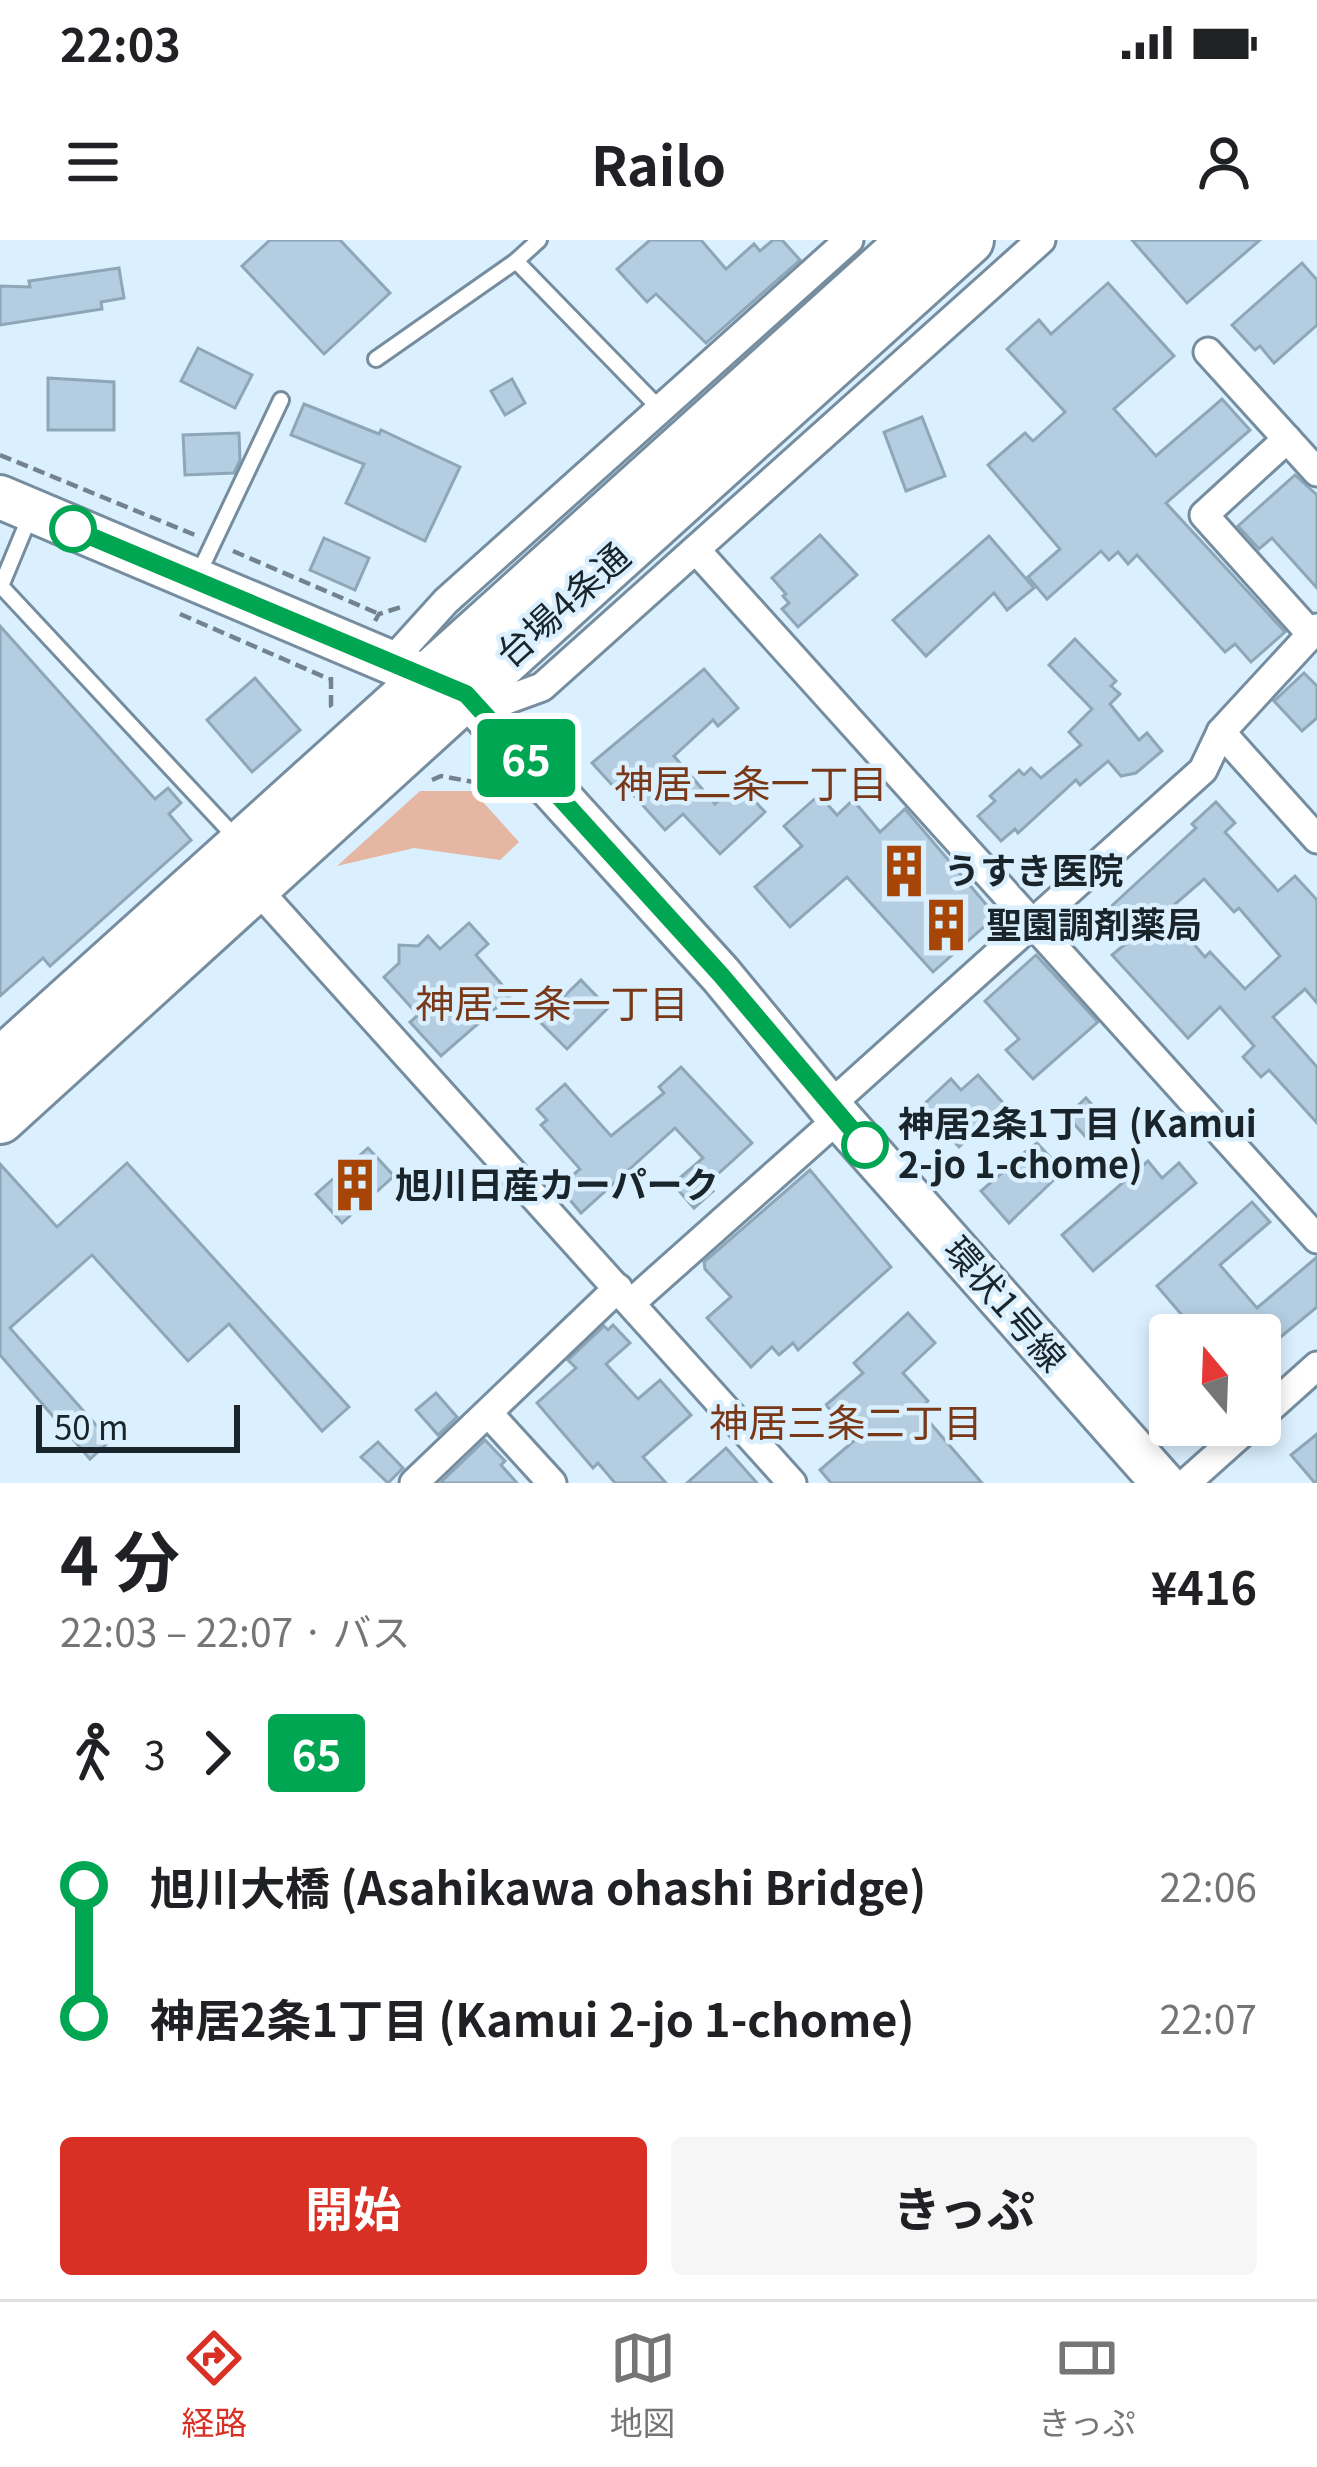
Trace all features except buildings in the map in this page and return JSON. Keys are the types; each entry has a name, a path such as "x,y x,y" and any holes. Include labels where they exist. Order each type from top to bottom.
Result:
{"highway":[{"name":"台場4条通","path":"441,687 913,240"},
{"name":"台場4条通","path":"0,1063 242,863 441,687 969,240"},
{"name":"台場4条通","path":"0,1119 242,863"}],"main road":[{"name":"環状1号線","path":"16,504 441,687 721,975 834,1111 1163,1483"}],"street":[{"path":"849,240 446,601 441,687 542,687 1041,240"},
{"path":"1208,352 1317,472"},
{"path":"414,1483 834,1111 1032,923 1203,770 1221,732 1314,631 1204,515 1287,439"},
{"path":"696,550 1317,1240"},
{"path":"1221,732 1317,839"},
{"path":"242,863 792,1483"},
{"path":"1281,1398 1317,1366"},
{"path":"489,1414 552,1483"},
{"path":"1186,1483 1227,1446"}],"lane":[{"path":"376,358 517,261 539,240"},
{"path":"517,261 660,409"},
{"path":"195,582 281,400"},
{"path":"16,504 0,585 242,863"}],"path":[{"path":"0,455 379,614"},
{"path":"424,784 441,776 479,783"}],"shaded area":[{"path":"420,791 473,791 519,842 500,860 414,848 337,866"}],"bus line":[{"name":"65","path":"73,529 466,694 721,975 865,1145"}],"place":[{"name":"うすき医院","path":"904,871"},
{"name":"聖園調剤薬局","path":"946,925"},
{"name":"神居2条1丁目 (Kamui 2-jo 1-chome)","path":"865,1145"},
{"name":"旭川日産カーパーク","path":"355,1185"}],"district":[{"name":"神居二条一丁目","path":"751,784"},
{"name":"神居三条一丁目","path":"552,1004"},
{"name":"神居三条二丁目","path":"846,1423"}]}
